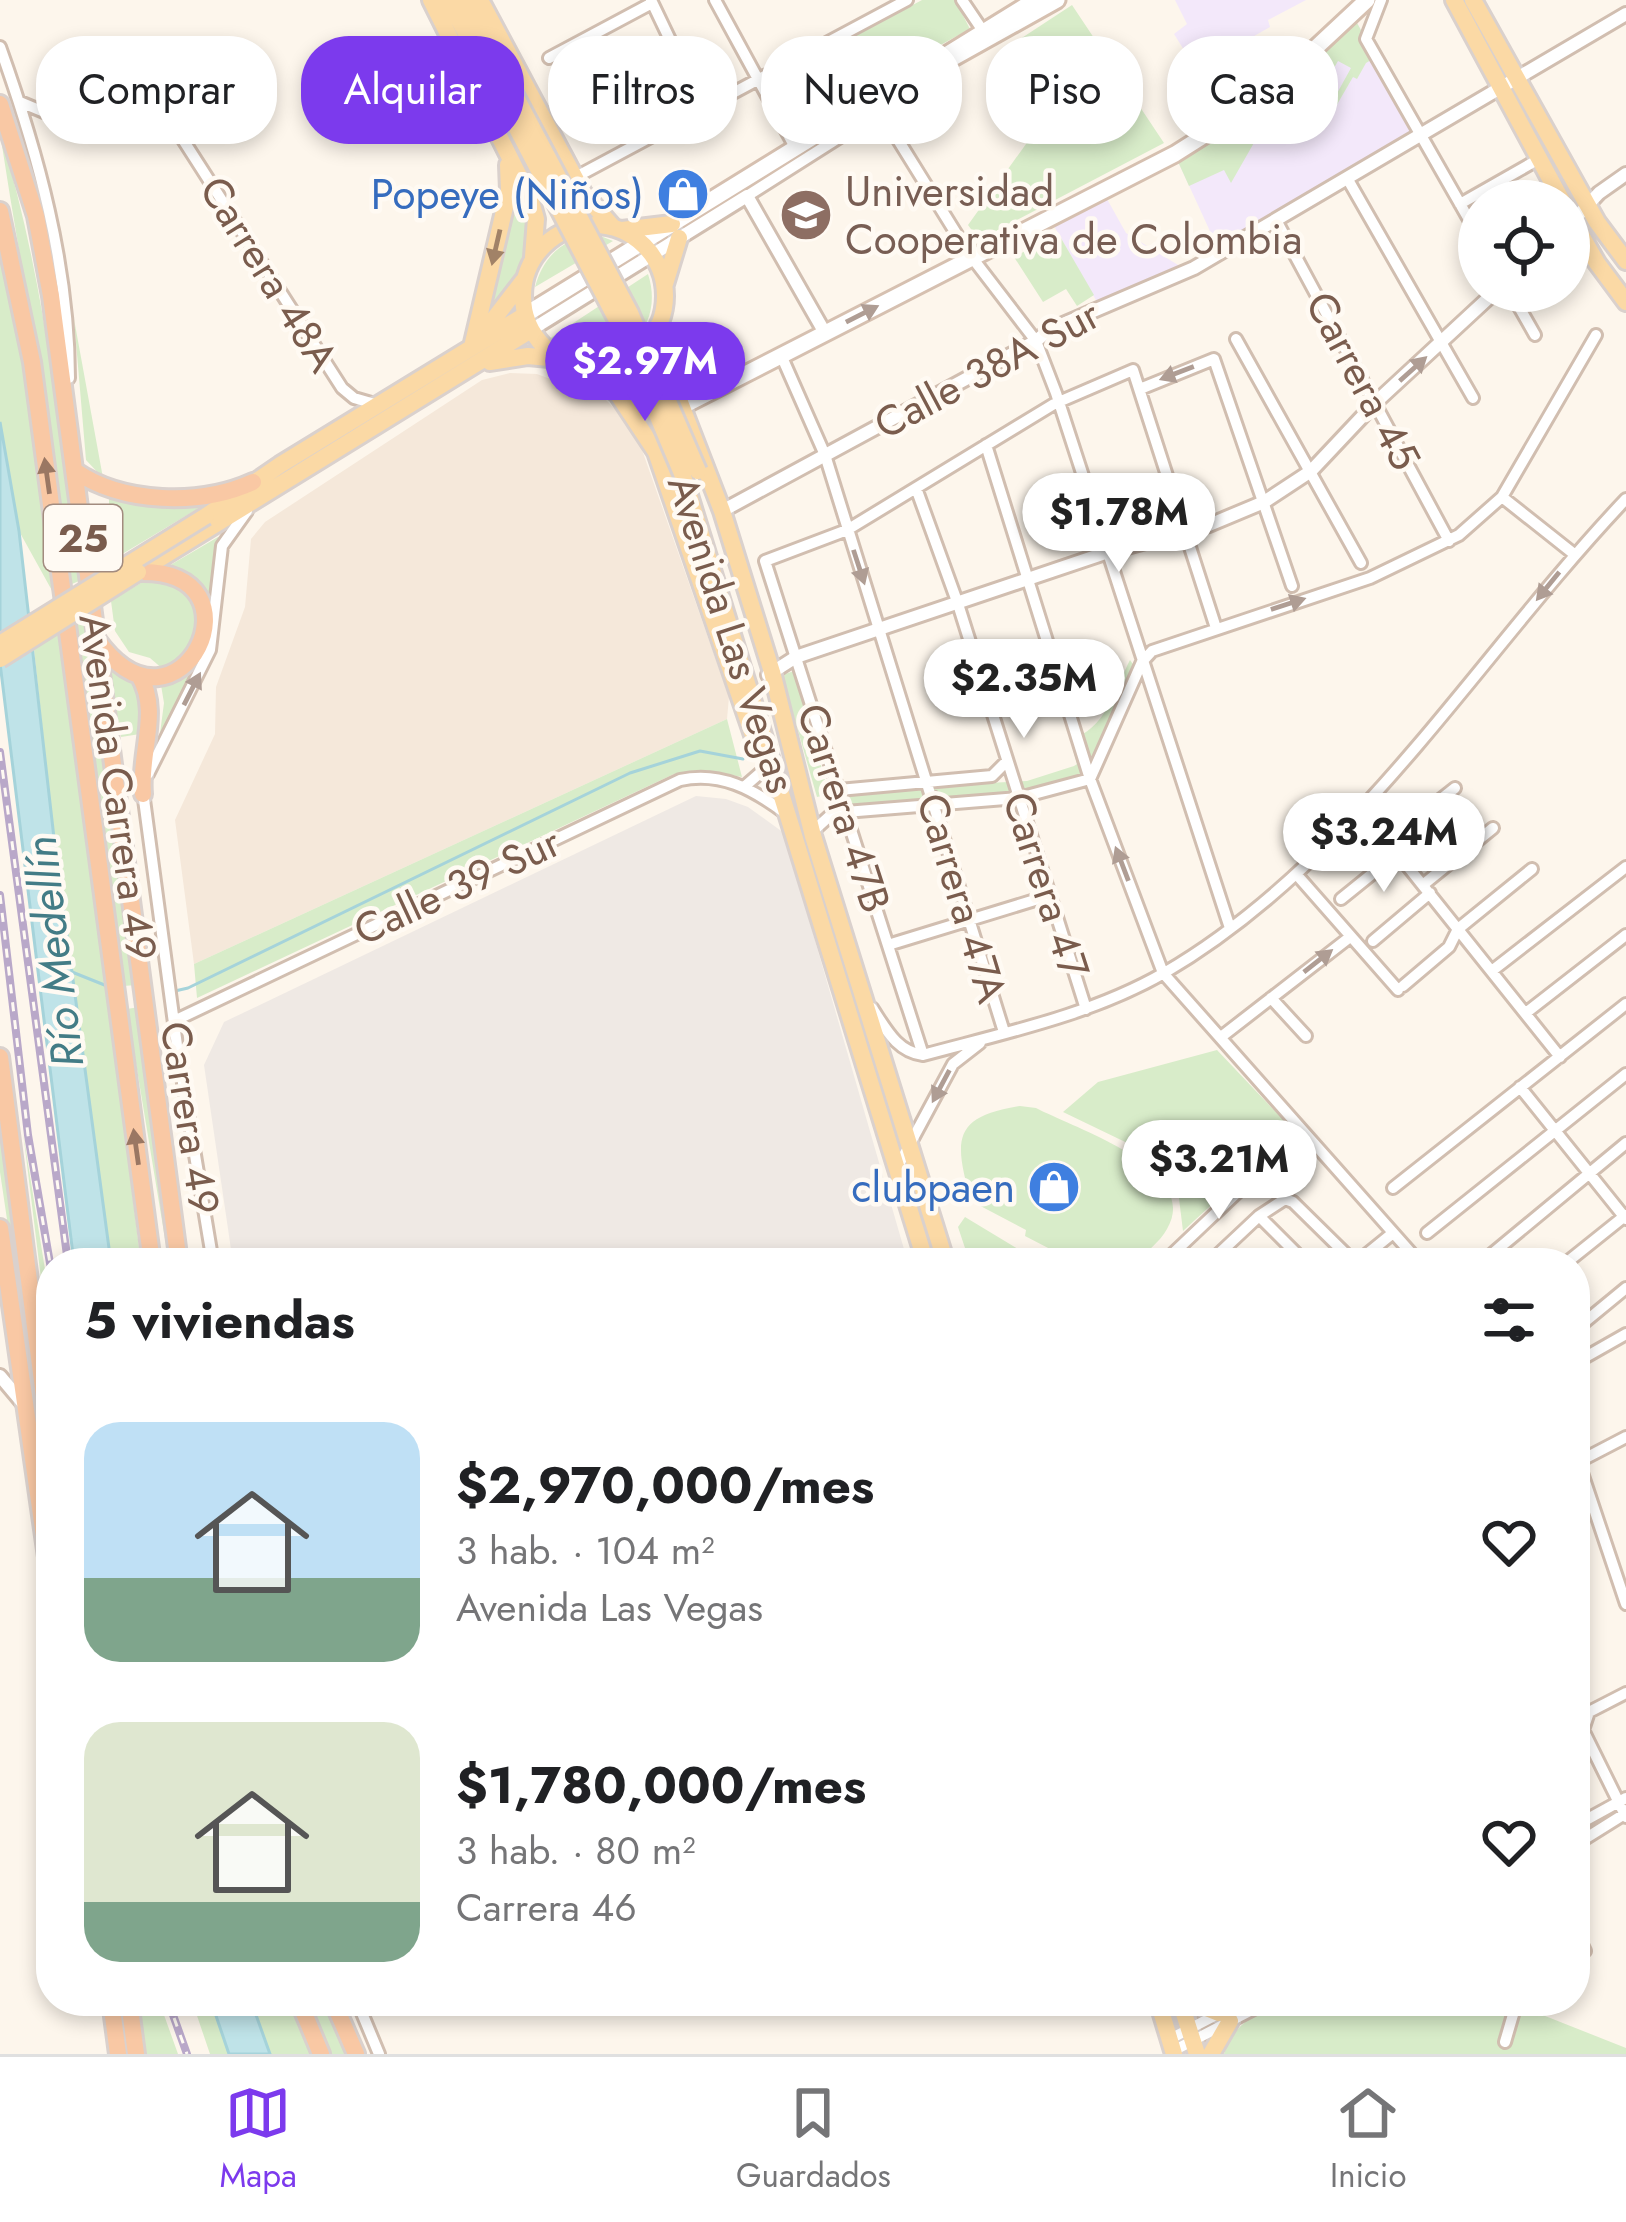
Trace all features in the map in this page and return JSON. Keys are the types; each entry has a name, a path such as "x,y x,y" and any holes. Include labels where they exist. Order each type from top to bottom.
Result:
{"highway":[{"name":"Avenida Carrera 49","path":"0,104 40,234 177,1248"},
{"name":"Avenida Carrera 49","path":"0,200 32,362 151,1248"},
{"path":"75,471 98,487 125,494 206,497 255,491"},
{"path":"96,639 113,660 139,675 162,676 186,666 202,642 206,610 193,589 166,574 138,572"},
{"path":"139,675 150,698 142,794"},
{"path":"0,1057 36,1334"},
{"path":"0,1228 36,1478"},
{"path":"113,2016 118,2054"},
{"path":"131,2016 136,2054"},
{"path":"305,2016 321,2054"},
{"path":"340,2016 356,2054"}],"main road":[{"path":"431,0 449,36"},
{"name":"Avenida Las Vegas","path":"448,0 471,36"},
{"name":"Avenida Las Vegas","path":"465,0 481,36"},
{"path":"480,0 590,203 647,248 664,285"},
{"path":"962,45 1035,0"},
{"path":"962,56 1057,0"},
{"path":"524,279 528,323 568,362 617,393 683,406 1174,154 1224,123 1367,0"},
{"path":"1454,0 1571,180"},
{"path":"1473,0 1550,180"},
{"path":"524,130 538,109"},
{"name":"Avenida Las Vegas","path":"524,130 690,474 770,674"},
{"path":"472,347 508,190 501,144"},
{"path":"503,144 534,208 533,259"},
{"path":"0,644 206,516 472,367 528,323 804,144"},
{"path":"752,175 771,181"},
{"path":"1590,209 1626,262"},
{"path":"472,347 524,279 533,259 567,229 590,224 676,231"},
{"path":"472,367 514,357 600,367 624,360 645,345 659,324 676,231"},
{"path":"1590,252 1626,302"},
{"path":"0,659 138,572 378,405 472,347 528,323"},
{"name":"Avenida Las Vegas","path":"659,324 664,361 722,511 812,832 941,1248"},
{"name":"Avenida Las Vegas","path":"617,393 656,452 754,739 772,768"},
{"path":"656,452 670,433 692,429"},
{"name":"Avenida Las Vegas","path":"690,474 772,768 921,1248"},
{"path":"772,768 786,779 798,778"},
{"path":"867,1070 885,1109 898,1112"},
{"path":"1162,2016 1172,2048"},
{"path":"1211,2054 1224,2017"}],"street":[{"path":"715,0 796,148"},
{"path":"737,91 907,0"},
{"path":"962,0 983,31"},
{"path":"1381,0 1366,39 1458,200"},
{"path":"589,36 652,1 669,36"},
{"name":"Calle 38A Sur","path":"722,511 1049,330 1194,268 1626,14"},
{"path":"0,47 20,102 63,283 69,323 68,418"},
{"name":"Carrera 48A","path":"20,102 44,112 133,68 143,75 342,388 354,398 378,405"},
{"path":"574,178 638,144"},
{"path":"676,231 747,196 824,144"},
{"path":"902,144 972,258 1036,341 1229,928"},
{"path":"1502,180 1539,159"},
{"path":"1590,204 1626,174"},
{"path":"1347,178 1473,398"},
{"path":"747,196 825,333"},
{"name":"Carrera 45","path":"1276,220 1449,541"},
{"path":"770,674 796,657 1264,502 1311,471 1474,312"},
{"path":"1522,312 1535,335"},
{"path":"1090,778 1142,662 1152,651 1370,578 1449,541 1502,497 1596,335"},
{"path":"1236,339 1361,563"},
{"name":"Carrera 47A","path":"781,355 825,455 1004,1032"},
{"path":"1140,389 1214,358 1292,586"},
{"path":"847,530 1058,402 1132,370 1216,628"},
{"path":"986,446 1090,778 1163,973 1406,1248"},
{"name":"Carrera 47","path":"916,488 958,604 1087,1009"},
{"path":"142,794 153,762 210,650 222,546 255,491"},
{"path":"1502,497 1574,554"},
{"path":"861,992 895,1041 923,1055 1087,1009 1163,973 1297,874 1361,808 1574,554 1626,499"},
{"name":"Carrera 47B","path":"847,530 765,561 923,1055"},
{"path":"838,790 992,776 1006,761"},
{"path":"744,787 772,768"},
{"name":"Calle 39 Sur","path":"173,1021 680,780 715,778 744,787 791,818"},
{"path":"812,832 827,815 1019,798 1090,778"},
{"path":"1388,841 1455,788"},
{"name":"Carrera 49","path":"142,794 210,1248"},
{"path":"1361,808 1560,1057"},
{"path":"1373,941 1493,828"},
{"path":"1341,899 1398,853"},
{"path":"1493,970 1626,867"},
{"path":"1297,874 1400,988 1449,947 1458,929 1532,869"},
{"path":"888,945 1048,896"},
{"path":"1527,1012 1626,935"},
{"path":"1221,1037 1350,937"},
{"path":"1271,998 1306,1036"},
{"path":"1393,1188 1626,1004"},
{"path":"896,1170 953,1064 988,1038"},
{"path":"1427,1232 1626,1074"},
{"path":"1520,1087 1625,1217 1585,1248"},
{"path":"1179,1248 1301,1132"},
{"path":"1499,1248 1626,1143"},
{"path":"1225,1248 1276,1202 1293,1202 1340,1248"},
{"path":"1259,1216 1291,1248"},
{"path":"1374,1248 1393,1233"},
{"path":"1590,1318 1626,1288"},
{"path":"1590,1354 1626,1334"},
{"path":"0,1376 26,1407"},
{"path":"1590,1451 1626,1437"},
{"path":"1590,1498 1626,1604"},
{"path":"1590,1711 1626,1693"},
{"path":"1590,1743 1624,1809"},
{"path":"1590,1821 1624,1809"},
{"path":"1590,1834 1624,1809"},
{"path":"363,2016 379,2054"},
{"path":"1505,2042 1513,2016"},
{"path":"1172,2048 1193,2041 1224,2017"}],"shaded area":[{"path":"1175,0 1306,0 1268,20 1270,27 1254,36 1175,36 1187,24"},
{"path":"1352,14 1421,135 1220,253 1175,155 1189,144 1338,144 1338,36 1324,36"},
{"path":"1107,199 1126,233 1183,268 1101,309 1054,226"},
{"path":"510,373 537,374 606,400 626,420 641,447 729,697 727,719 194,964 175,820 215,734 216,687 245,607 251,539 265,522 482,380"},
{"path":"696,796 726,799 748,807 784,833 904,1248 231,1248 204,1065 224,1022"}],"green space":[{"path":"922,0 955,0 970,29 957,36 855,36"},
{"path":"1072,5 1093,36 1025,36"},
{"path":"1352,14 1376,57 1366,63 1357,79 1353,77 1338,103 1338,92 1351,68 1338,61 1338,36 1324,36"},
{"path":"1143,112 1164,143 979,240 968,225 1026,144 1143,144"},
{"path":"0,133 29,243 49,355 79,581 72,584 56,471"},
{"path":"1189,144 1253,144 1231,183 1224,170 1189,186 1175,155"},
{"path":"520,195 528,239 513,285 497,308 488,302 513,197"},
{"path":"1058,233 1094,295 1077,306 1066,289 1043,302 1014,257"},
{"path":"598,235 613,241 535,287 557,250 575,239"},
{"path":"0,259 30,402 55,596 19,531 0,422"},
{"path":"648,274 649,317 626,347 589,357 569,352 549,339"},
{"path":"74,319 103,478 86,460"},
{"path":"109,497 204,500 204,505 109,562"},
{"path":"218,537 208,641 159,741 164,703 161,685 177,678 195,660 203,623 204,592 167,567"},
{"path":"149,578 165,580 194,599 196,611 188,649 164,670 150,658 129,652 115,631 111,601"},
{"path":"83,616 137,985 123,986 75,621"},
{"path":"61,631 139,1248 109,1248 54,838 34,649"},
{"path":"1130,660 1137,670 1089,777 1019,798 853,811 847,790 1027,781 1074,766 1070,739 1100,718"},
{"path":"108,664 136,684 143,700 140,734 121,737"},
{"path":"794,671 829,794 817,797 782,675"},
{"path":"727,719 742,777 704,770 674,774 197,998 194,964"},
{"path":"139,1007 167,1248 167,1248 127,1009"},
{"path":"1217,1050 1293,1130 1183,1231 1175,1166 1063,1112 1098,1082"},
{"path":"0,1103 29,1317 36,1416 0,1172"},
{"path":"1036,1108 1130,1154 1167,1188 1173,1207 1167,1229 1150,1248 1048,1248 1025,1236 1026,1230 971,1201 962,1163 963,1135 981,1117"},
{"path":"23,1132 42,1248 37,1248"},
{"path":"965,1217 1016,1248 965,1248 958,1227"},
{"path":"140,2016 164,2016 178,2054 145,2054"},
{"path":"197,2016 216,2016 229,2054 210,2054"},
{"path":"256,2016 296,2016 310,2054 270,2054"},
{"path":"316,2016 330,2016 345,2054 331,2054"},
{"path":"1254,2016 1545,2016 1626,2048 1626,2054 1224,2054 1239,2028"}],"water":[{"name":"Río Medellín","path":"0,422 19,531 109,1248 72,1248 0,663"},
{"path":"216,2016 256,2016 270,2054 229,2054"}],"waterway":[{"path":"175,991 630,773 700,751 743,759"},
{"name":"Río Medellín","path":"72,972 107,986"}],"railway":[{"path":"0,752 66,1248"},
{"path":"0,895 28,1135 47,1248"},
{"path":"173,2016 187,2054"}],"place":[{"name":"Popeye (Niños)","path":"683,194"},
{"name":"Universidad Cooperativa de Colombia","path":"806,215"},
{"name":"clubpaen","path":"1054,1187"}]}
